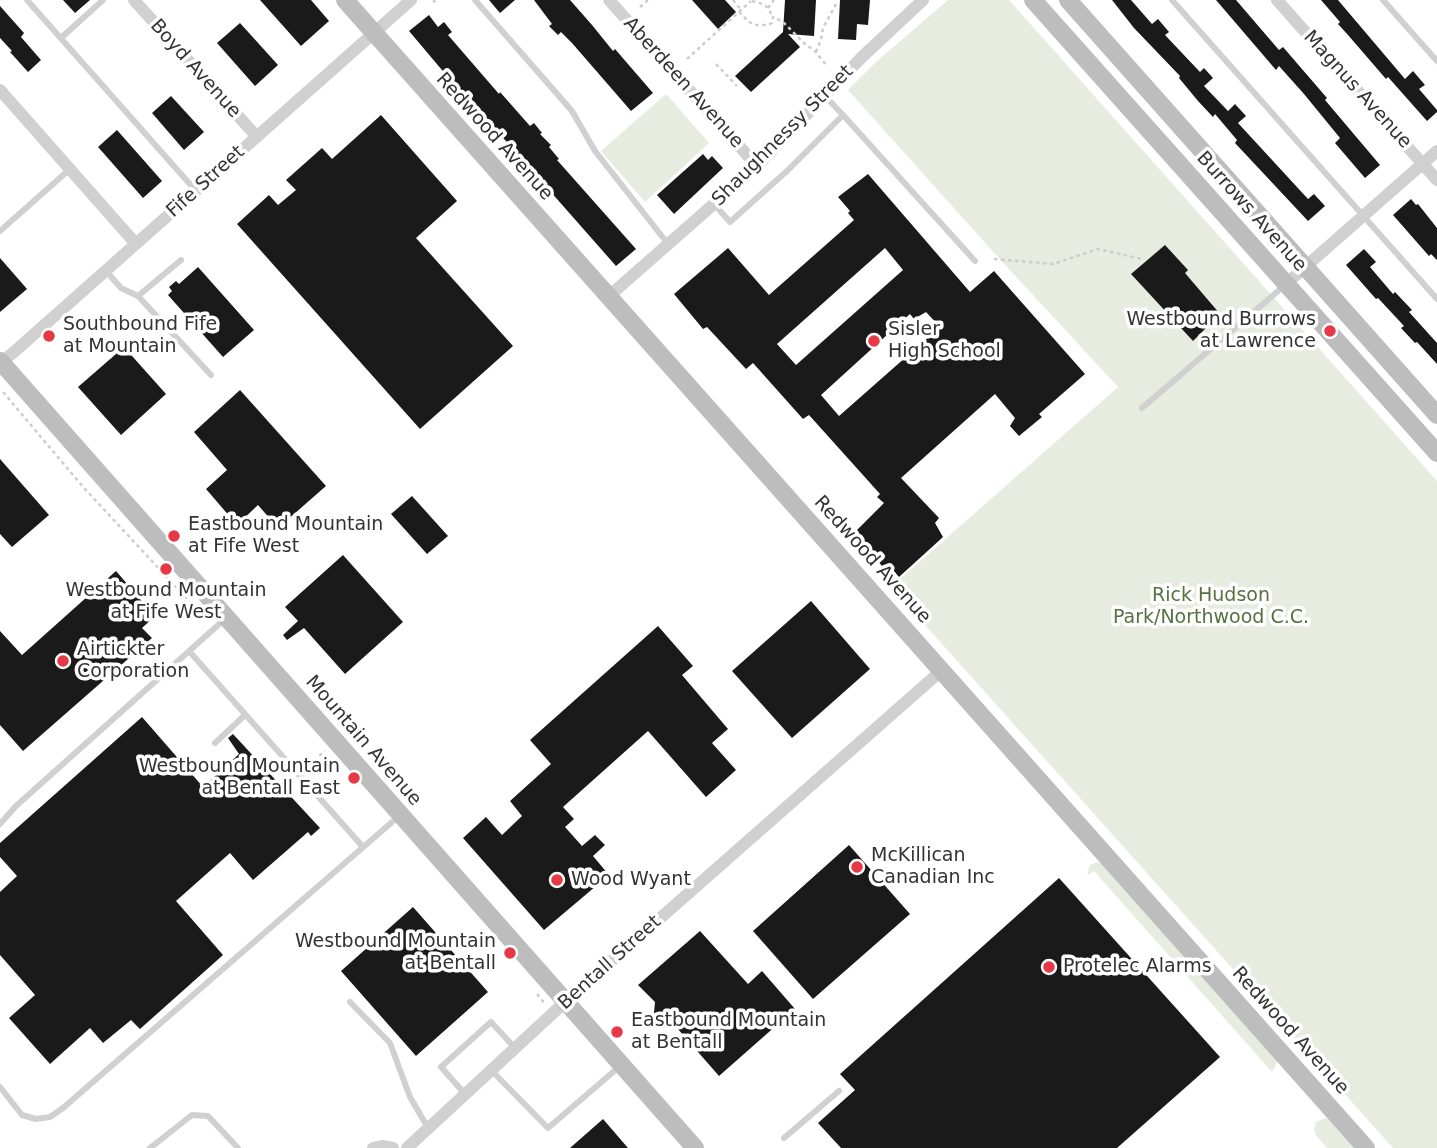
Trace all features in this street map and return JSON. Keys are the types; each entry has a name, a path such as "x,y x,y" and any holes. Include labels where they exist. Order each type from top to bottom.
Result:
{"street":[{"name":"Boyd Avenue","path":"134,0 257,137"},
{"name":"Redwood Avenue","path":"345,0 1366,1148"},
{"name":"Fife Street","path":"0,362 411,0"},
{"name":"Aberdeen Avenue","path":"609,0 757,166"},
{"name":"Shaughnessy Street","path":"608,297 757,166 862,57 923,0"},
{"name":"Burrows Avenue","path":"1033,0 1437,453"},
{"name":"Burrows Avenue","path":"1069,0 1437,415"},
{"name":"Magnus Avenue","path":"1277,0 1437,180"},
{"path":"0,90 136,244"},
{"path":"1286,283 1437,151"},
{"name":"Mountain Avenue","path":"0,362 221,623 337,744 695,1148"},
{"name":"Bentall Street","path":"407,1148 565,1002 942,670"},
{"path":"373,1148 393,1148"}],"lane":[{"path":"27,0 196,191"},
{"path":"61,38 103,0"},
{"path":"475,0 572,111 595,151 668,244"},
{"path":"1172,0 1437,299"},
{"path":"1383,0 1437,61"},
{"path":"825,96 975,261"},
{"path":"714,204 730,222 788,170 843,115"},
{"path":"1,229 70,169"},
{"path":"138,296 181,260"},
{"path":"106,271 121,288 138,296 211,375"},
{"path":"1142,408 1286,283"},
{"path":"0,824 16,806 221,623"},
{"path":"189,651 363,847"},
{"path":"215,743 245,715"},
{"path":"0,1087 22,1115 36,1119 50,1117 400,815"},
{"path":"350,1002 390,1043 410,1097 428,1128"},
{"path":"465,1094 441,1067 491,1022 515,1048"},
{"path":"491,1070 548,1128 621,1064"},
{"path":"784,1138 839,1091"},
{"path":"150,1148 192,1115 208,1116 238,1148"}],"path":[{"path":"433,0 438,5"},
{"path":"640,7 648,0"},
{"path":"733,0 749,22 755,25 768,25 772,23 773,17"},
{"path":"687,59 751,0 768,8 773,17 784,23 816,52 827,66"},
{"path":"768,8 774,0"},
{"path":"816,52 836,4"},
{"path":"716,64 737,86"},
{"path":"994,259 1053,264 1098,249 1142,259"},
{"path":"3,392 110,517 221,623"},
{"path":"298,774 337,744"}],"green space":[{"name":"Rick Hudson Park/Northwood C.C.","path":"948,0 1009,0 1437,481 1437,1148 1393,1148 891,587 1118,387 848,90"},
{"path":"666,94 709,143 645,202 601,151"},
{"path":"1098,862 1103,864 1275,1057 1277,1062 1272,1072 1094,871 1087,876 1090,865"},
{"path":"1326,1118 1354,1148 1327,1148 1314,1129 1316,1122"}],"building":[{"path":"63,0 90,0 75,13"},
{"path":"260,0 311,0 329,21 301,46"},
{"path":"489,0 515,0 500,13"},
{"path":"534,0 570,0 653,93 631,111 572,43 561,32 558,35 549,26 552,24"},
{"path":"692,0 725,0 736,12 718,29"},
{"path":"785,0 816,0 814,36 788,34 800,47 751,92 735,76 783,32"},
{"path":"840,0 870,0 868,25 857,24 856,40 838,39"},
{"path":"1112,0 1131,0 1152,24 1158,19 1169,32 1165,35 1200,72 1204,68 1213,78 1204,86 1228,111 1235,104 1246,116 1238,123 1308,199 1314,194 1325,206 1308,221 1235,143 1237,140 1215,114 1213,117 1198,101 1180,76 1134,28"},
{"path":"1216,0 1236,0 1279,50 1283,47 1380,165 1365,178 1335,143 1340,138 1304,94 1279,66 1276,70"},
{"path":"1321,0 1338,0 1405,79 1413,71 1425,85 1419,89 1437,112 1427,121 1388,77 1386,79 1338,24 1340,22"},
{"path":"0,6 24,33 21,37 41,60 28,72 0,38"},
{"path":"429,15 438,27 444,22 452,32 448,35 499,94 500,92 530,126 534,123 551,145 549,147 559,159 557,160 636,249 616,266 409,31"},
{"path":"240,23 278,65 255,86 217,43"},
{"path":"171,96 204,132 184,150 152,113"},
{"path":"381,115 457,201 416,238 513,346 420,429 237,224 269,195 278,205 296,190 286,180 322,148 332,159"},
{"path":"117,130 162,181 143,198 98,147"},
{"path":"703,154 708,160 712,156 723,168 674,214 657,195"},
{"path":"868,174 970,292 994,271 1085,374 1039,414 1042,417 1019,436 1010,426 1015,418 995,394 901,478 939,518 935,523 943,537 899,577 889,566 885,570 855,532 884,503 877,497 880,494 809,415 803,419 753,363 746,369 707,327 703,329 674,294 728,248 769,295 854,220 838,197","holes":["885,248 903,270 796,365 777,344","926,312 940,327 839,416 821,395 910,314 914,319"]},
{"path":"1411,199 1437,228 1437,260 1431,254 1429,256 1393,215"},
{"path":"1165,245 1188,270 1185,273 1220,314 1193,341 1131,274"},
{"path":"1364,249 1376,262 1370,267 1393,294 1395,292 1412,310 1409,312 1437,343 1437,364 1401,328 1404,326 1346,265"},
{"path":"0,258 27,289 0,312"},
{"path":"198,267 254,330 223,357 168,295 172,291 169,287 176,281 179,284"},
{"path":"124,347 166,394 121,435 78,387"},
{"path":"240,390 326,486 278,528 258,505 237,525 206,489 227,470 194,432"},
{"path":"0,459 49,515 12,547 0,534"},
{"path":"412,496 448,536 427,554 391,514"},
{"path":"343,555 403,622 345,674 304,628 287,640 283,635 298,621 285,607"},
{"path":"116,571 155,616 142,628 152,638 23,751 0,725 0,631 22,655"},
{"path":"811,601 870,669 792,738 732,671"},
{"path":"658,626 693,666 682,675 728,729 712,743 736,770 706,797 648,731 563,807 574,819 565,827 582,846 595,835 605,845 593,856 609,875 544,930 463,838 486,817 502,835 522,816 510,801 551,764 530,740"},
{"path":"142,717 203,787 239,754 228,738 233,734 320,828 311,836 308,832 253,880 230,853 176,901 223,955 140,1029 131,1020 103,1043 90,1028 50,1064 9,1018 35,995 0,955 0,892 17,876 0,857 0,843"},
{"path":"849,845 910,914 813,999 753,931"},
{"name":"Protelec Alarms","path":"1059,878 1220,1057 1117,1148 841,1148 818,1123 855,1090 840,1074"},
{"path":"413,907 488,992 416,1056 341,971"},
{"path":"700,931 748,984 762,971 795,1009 719,1076 670,1020 660,1020 654,1013 655,1002 638,985"},
{"path":"603,1119 628,1148 570,1148"}],"place":[{"name":"Westbound Burrows at Lawrence","path":"1330,331"},
{"name":"Southbound Fife at Mountain","path":"49,336"},
{"name":"Sisler High School","path":"874,341"},
{"name":"Eastbound Mountain at Fife West","path":"174,536"},
{"name":"Westbound Mountain at Fife West","path":"166,569"},
{"name":"Airtickter Corporation","path":"63,661"},
{"name":"Westbound Mountain at Bentall East","path":"354,778"},
{"name":"McKillican Canadian Inc","path":"857,867"},
{"name":"Wood Wyant","path":"557,880"},
{"name":"Westbound Mountain at Bentall","path":"510,953"},
{"name":"Protelec Alarms","path":"1049,967"},
{"name":"Eastbound Mountain at Bentall","path":"617,1032"}]}
